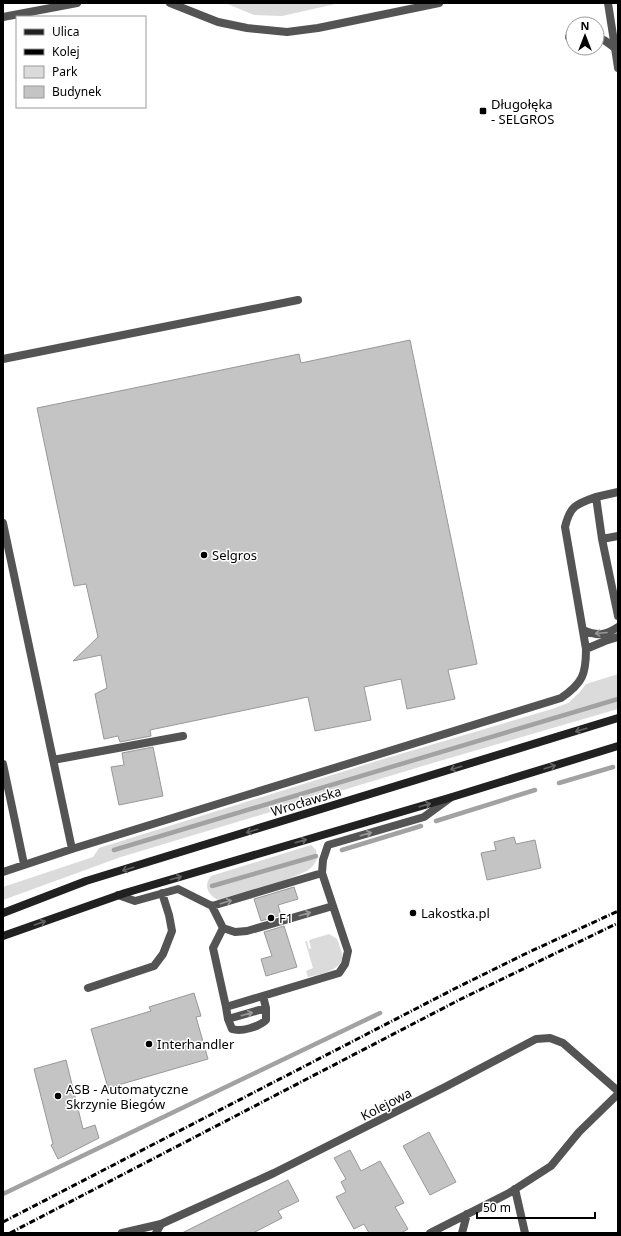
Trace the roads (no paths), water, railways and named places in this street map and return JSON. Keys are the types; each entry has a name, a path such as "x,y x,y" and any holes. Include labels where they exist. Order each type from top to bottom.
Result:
{"main road":[{"name":"Wrocławska","path":"3,913 86,882 618,718"},
{"path":"3,936 118,895 452,797 618,746"}],"street":[{"path":"3,18 77,3"},
{"path":"170,3 218,22 247,28 287,32 318,28 439,3"},
{"path":"608,3 618,68"},
{"path":"605,41 615,48"},
{"path":"3,359 298,300"},
{"path":"3,872 72,849 556,700 569,693 581,680 586,666 586,649 565,526 569,512 580,502 618,492"},
{"path":"596,497 602,539 618,616"},
{"path":"3,524 72,849"},
{"path":"602,539 618,536"},
{"path":"583,630 593,634 602,634 610,632 618,627"},
{"path":"586,649 605,641 618,638"},
{"path":"53,760 183,736"},
{"path":"3,764 24,864"},
{"path":"226,1007 339,973 345,964 348,951 322,873 323,860 328,845 424,817 452,797"},
{"path":"212,906 322,873"},
{"path":"118,895 135,901 178,889 212,906 223,928 235,932 247,931 333,906"},
{"path":"88,988 154,966 163,954 172,931 162,893"},
{"path":"223,928 214,948 228,1019 232,1029 237,1030 262,1025 266,1020 266,1008 263,996"},
{"path":"228,1019 266,1008"},
{"name":"Kolejowa","path":"122,1233 161,1224 274,1173 445,1088 536,1039 550,1038 563,1042 618,1092"},
{"path":"430,1233 515,1189 551,1166 579,1132 618,1092"},
{"path":"515,1189 525,1233"},
{"path":"462,1233 467,1214"},
{"path":"156,1233 161,1224"}],"waterway":[{"path":"114,850 618,699"},
{"path":"559,783 613,767"},
{"path":"436,821 535,790"},
{"path":"342,850 421,826"},
{"path":"212,886 316,856"},
{"path":"3,1194 380,1013"}],"railway":[{"path":"3,1222 456,988 618,911"},
{"path":"10,1233 461,999 618,923"}],"place":[{"name":"Długołęka - SELGROS","path":"483,111"},
{"name":"Selgros","path":"204,555"},
{"name":"Lakostka.pl","path":"413,913"},
{"name":"F1","path":"271,918"},
{"name":"Interhandler","path":"149,1044"},
{"name":"ASB - Automatyczne Skrzynie Biegów","path":"58,1096"}]}
